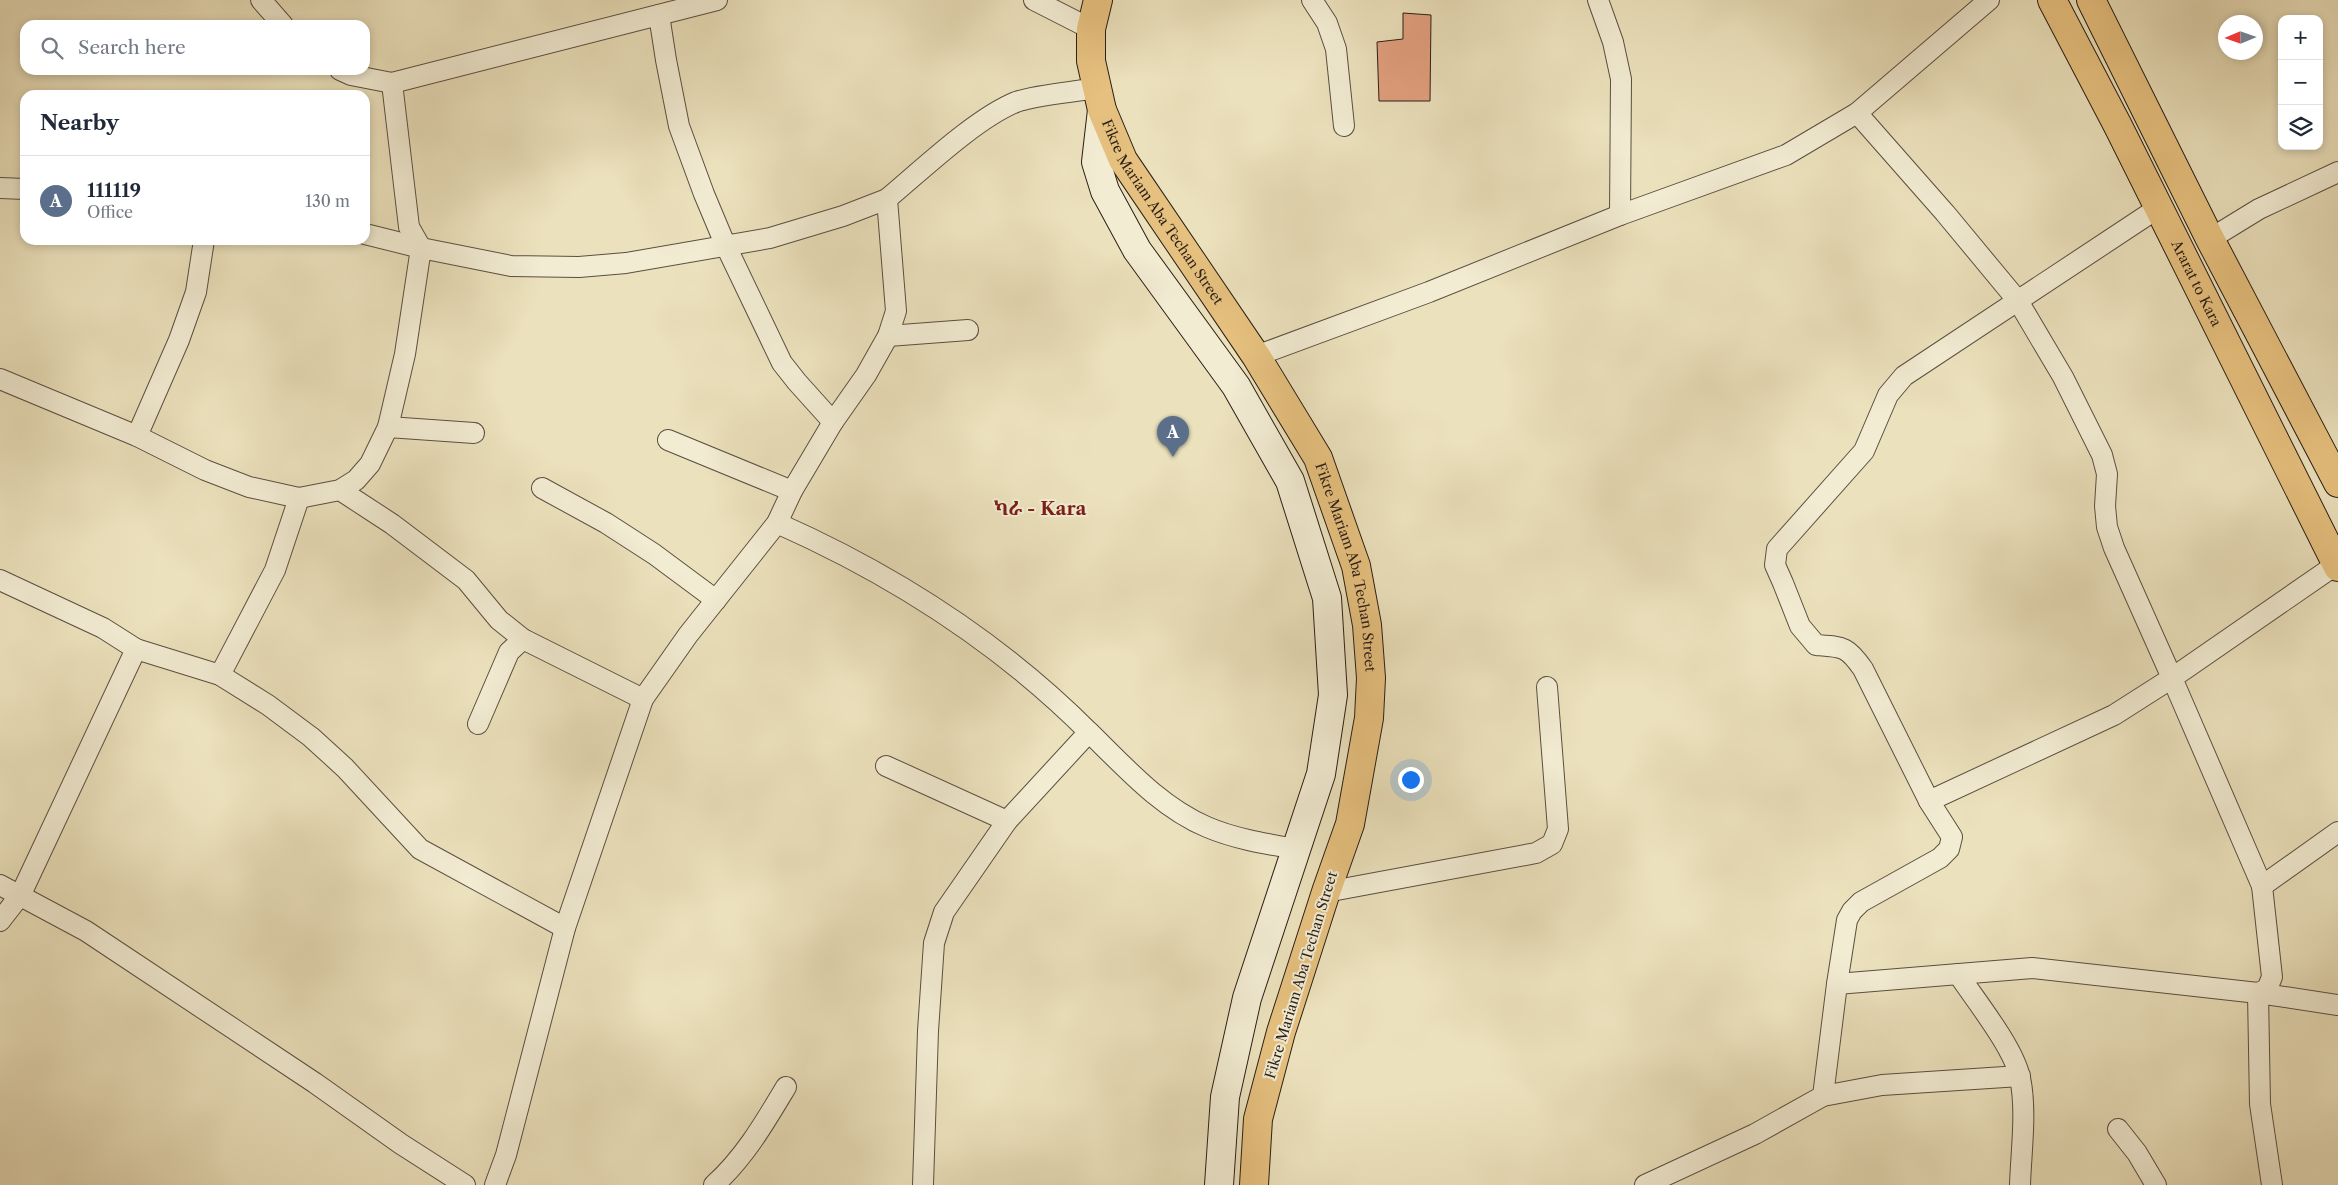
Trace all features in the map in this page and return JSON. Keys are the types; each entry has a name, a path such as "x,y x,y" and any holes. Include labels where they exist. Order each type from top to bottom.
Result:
{"main road":[{"name":"Fikre Mariam Aba Techan Street","path":"1098,0 1091,30 1091,61 1099,99 1123,160 1256,356 1318,458 1356,566 1367,625 1371,678 1369,718 1350,824 1281,1032 1258,1119 1254,1185"},
{"name":"Ararat to Kara","path":"2052,0 2337,565"},
{"path":"2091,0 2210,239 2338,483"},
{"path":"2076,48 2106,29"}],"street":[{"path":"261,0 279,20"},
{"path":"351,75 392,83 428,72 659,16 695,3 716,0"},
{"path":"1034,0 1091,30"},
{"path":"1312,0 1327,23 1336,49 1344,126"},
{"path":"1598,0 1612,42 1621,79 1620,216"},
{"path":"1256,356 1429,292 1620,216 1786,155 1857,113 1989,0"},
{"path":"659,16 680,126 704,194 725,244 782,362 797,382 833,422"},
{"path":"0,379 137,436 205,470 249,487 299,498 340,490 356,480 370,464 388,427 405,354 421,248 409,227 392,83"},
{"path":"370,235 421,248 511,266 579,267 634,262 725,244 770,238 843,216 887,198 972,129 1002,108 1018,101 1099,99 1096,162 1105,191 1137,250 1236,386 1290,481 1327,598 1333,695 1321,774 1245,1007 1225,1097 1219,1185"},
{"path":"1857,113 1945,213 2018,302 2063,376 2102,456 2107,474 2105,506 2107,527 2262,886 2272,977 2266,989 2258,993"},
{"path":"2210,239 2259,209 2338,172"},
{"path":"0,188 20,189"},
{"path":"495,1185 506,1155 564,928 643,699 716,600 777,523 792,491 833,422 866,375 888,336 896,311 887,198"},
{"path":"1823,1096 1836,984 1847,920 1852,911 1861,902 1940,858 1949,849 1952,837 1929,801 1862,669 1850,652 1837,647 1816,645 1800,626 1775,565 1777,549 1864,451 1888,396 1904,376 2158,208"},
{"path":"137,436 179,340 196,292 203,245"},
{"path":"888,336 968,330"},
{"path":"388,427 474,433"},
{"path":"668,440 792,491"},
{"path":"542,488 614,528 654,554 716,600"},
{"path":"340,490 392,524 466,580 499,620 523,639 643,699"},
{"path":"220,675 275,570 299,498"},
{"path":"777,523 836,550 949,618 1017,667 1054,697 1159,799 1180,814 1208,828 1249,840 1296,849"},
{"path":"1929,801 2114,715 2172,678 2337,565"},
{"path":"0,580 103,628 136,649 220,675 311,737 345,768 420,849 564,928"},
{"path":"478,724 498,673 509,652 523,639"},
{"path":"0,921 21,894 136,649"},
{"path":"1326,892 1536,852 1552,844 1558,830 1548,687"},
{"path":"923,1185 928,1031 934,943 944,912 1006,821 1089,732"},
{"path":"886,766 1006,821"},
{"path":"2262,886 2338,832"},
{"path":"0,885 21,894 86,931 306,1077 401,1144 465,1185"},
{"path":"1836,984 2032,968 2258,993 2338,1004"},
{"path":"1958,974 2009,1051 2020,1076 2022,1094 2020,1185"},
{"path":"2258,993 2260,1104 2272,1185"},
{"path":"1645,1185 1754,1134 1823,1096 1882,1085 2020,1076"},
{"path":"714,1185 730,1170 761,1130 786,1087"},
{"path":"2118,1128 2137,1152 2156,1185"}],"building":[{"path":"1403,13 1431,15 1430,101 1379,101 1377,42 1403,39"}],"place":[{"name":"111119","path":"1173,457"}],"district":[{"name":"ካራ - Kara","path":"1040,508"}]}
